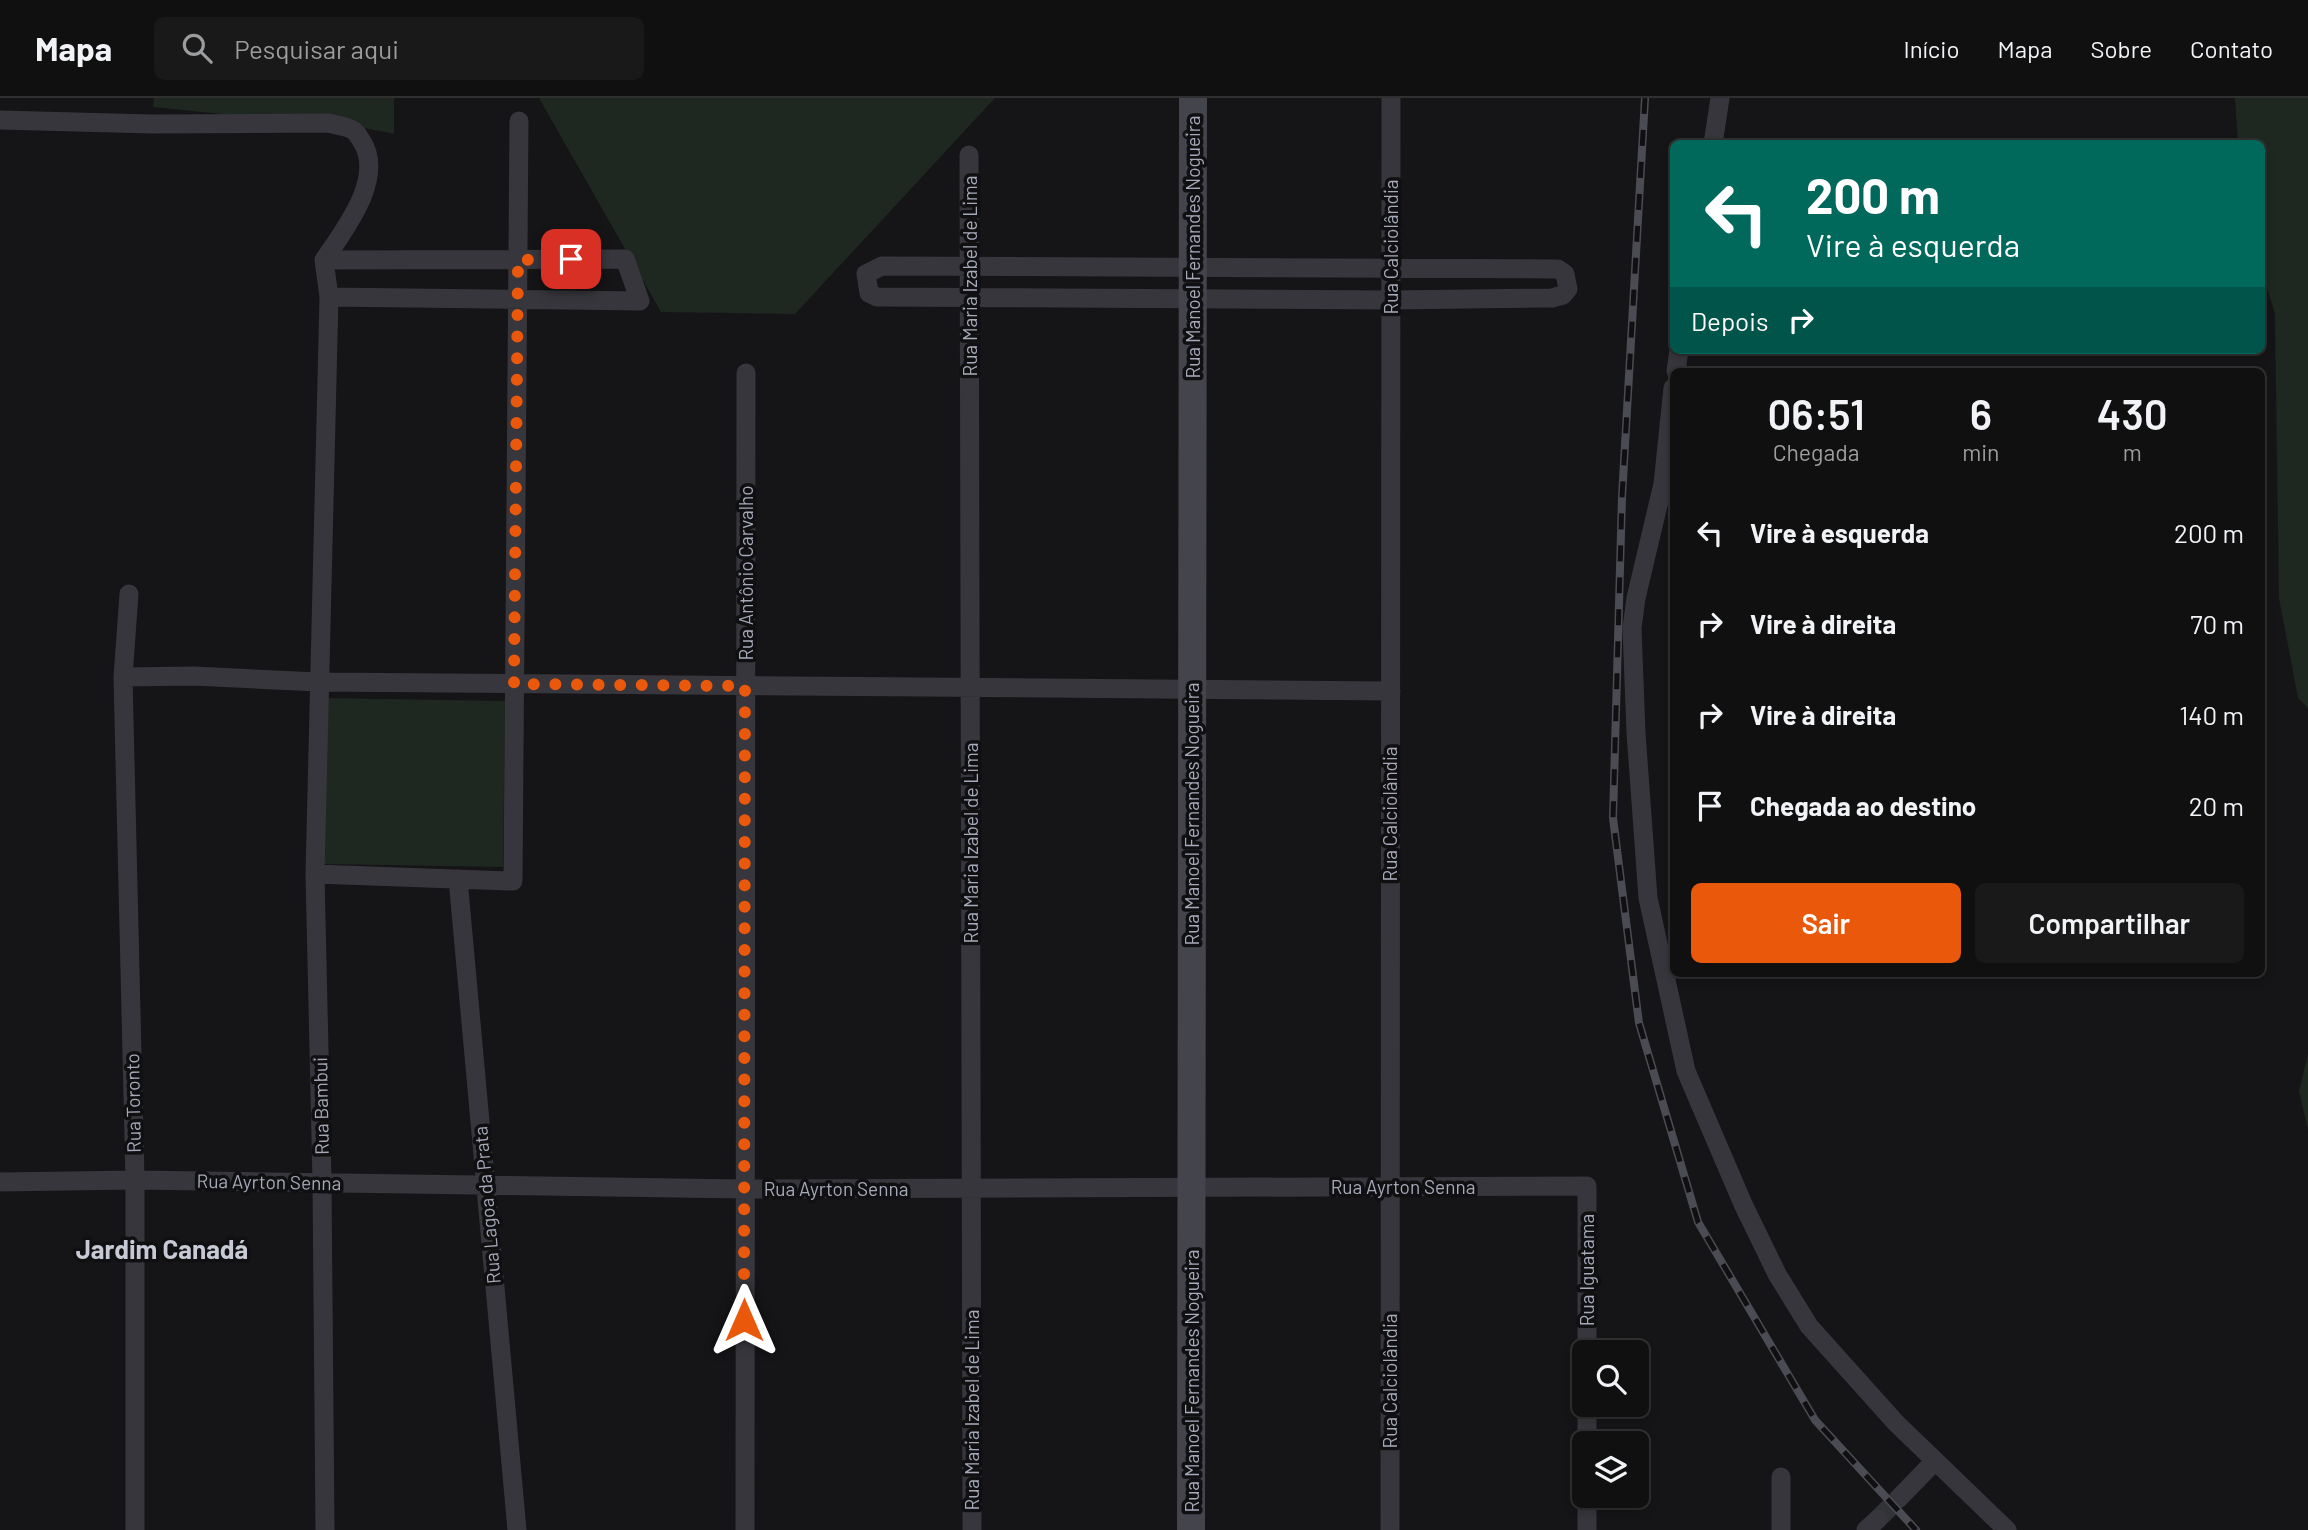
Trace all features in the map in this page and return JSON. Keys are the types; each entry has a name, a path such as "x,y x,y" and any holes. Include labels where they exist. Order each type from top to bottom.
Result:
{"street":[{"name":"Rua Manoel Fernandes Nogueira","path":"1191,1530 1193,98"},
{"name":"Rua Calciolândia","path":"1390,1530 1391,98"},
{"path":"1714,140 1720,98"},
{"path":"0,120 152,124 328,122 354,131 367,149 370,167 366,187 345,229 324,260"},
{"path":"315,874 513,881 519,121"},
{"name":"Rua Maria Izabel de Lima","path":"970,155 972,1530"},
{"path":"324,260 625,259 639,301 329,297"},
{"name":"Rua Bambui","path":"324,260 329,297 315,874 322,1182 325,1530"},
{"path":"882,265 1193,267 1558,269 1565,274 1567,289 1563,295 1552,298 1391,300 877,297 869,293 866,274 882,265"},
{"name":"Rua Antônio Carvalho","path":"745,1530 746,373"},
{"path":"1670,417 1663,484 1636,598 1632,628 1636,733 1648,898 1686,1071 1743,1204 1777,1274 1809,1326 1896,1423 2007,1530"},
{"name":"Rua Toronto","path":"129,594 123,677 135,1180 135,1530"},
{"path":"123,677 194,676 318,682 1391,691"},
{"name":"Rua Lagoa da Prata","path":"458,879 517,1530"},
{"name":"Rua Ayrton Senna","path":"0,1182 135,1180 744,1189 1587,1186"},
{"name":"Rua Iguatama","path":"1587,1186 1587,1340"},
{"path":"1898,1499 1935,1461"},
{"path":"1781,1477 1781,1530"},
{"path":"1587,1508 1587,1530"}],"shaded area":[{"path":"154,98 394,98 394,134 319,119 261,118 153,107"},
{"path":"539,98 995,98 795,314 661,312"},
{"path":"2235,98 2308,98 2308,708 2298,698 2279,598 2275,314 2265,281 2265,140 2238,140"},
{"path":"325,698 505,701 503,867 323,864"},
{"path":"2308,1054 2308,1130 2299,1091"}],"tunnel":[{"path":"1878,1519 1898,1499"}],"railway":[{"path":"1645,98 1622,497 1613,818 1639,1023 1698,1222 1815,1420 1916,1530"}],"district":[{"name":"Jardim Canadá","path":"162,1250"}],"route":[{"path":"571,259 518,260 514,684 745,686 744,1320"}]}
